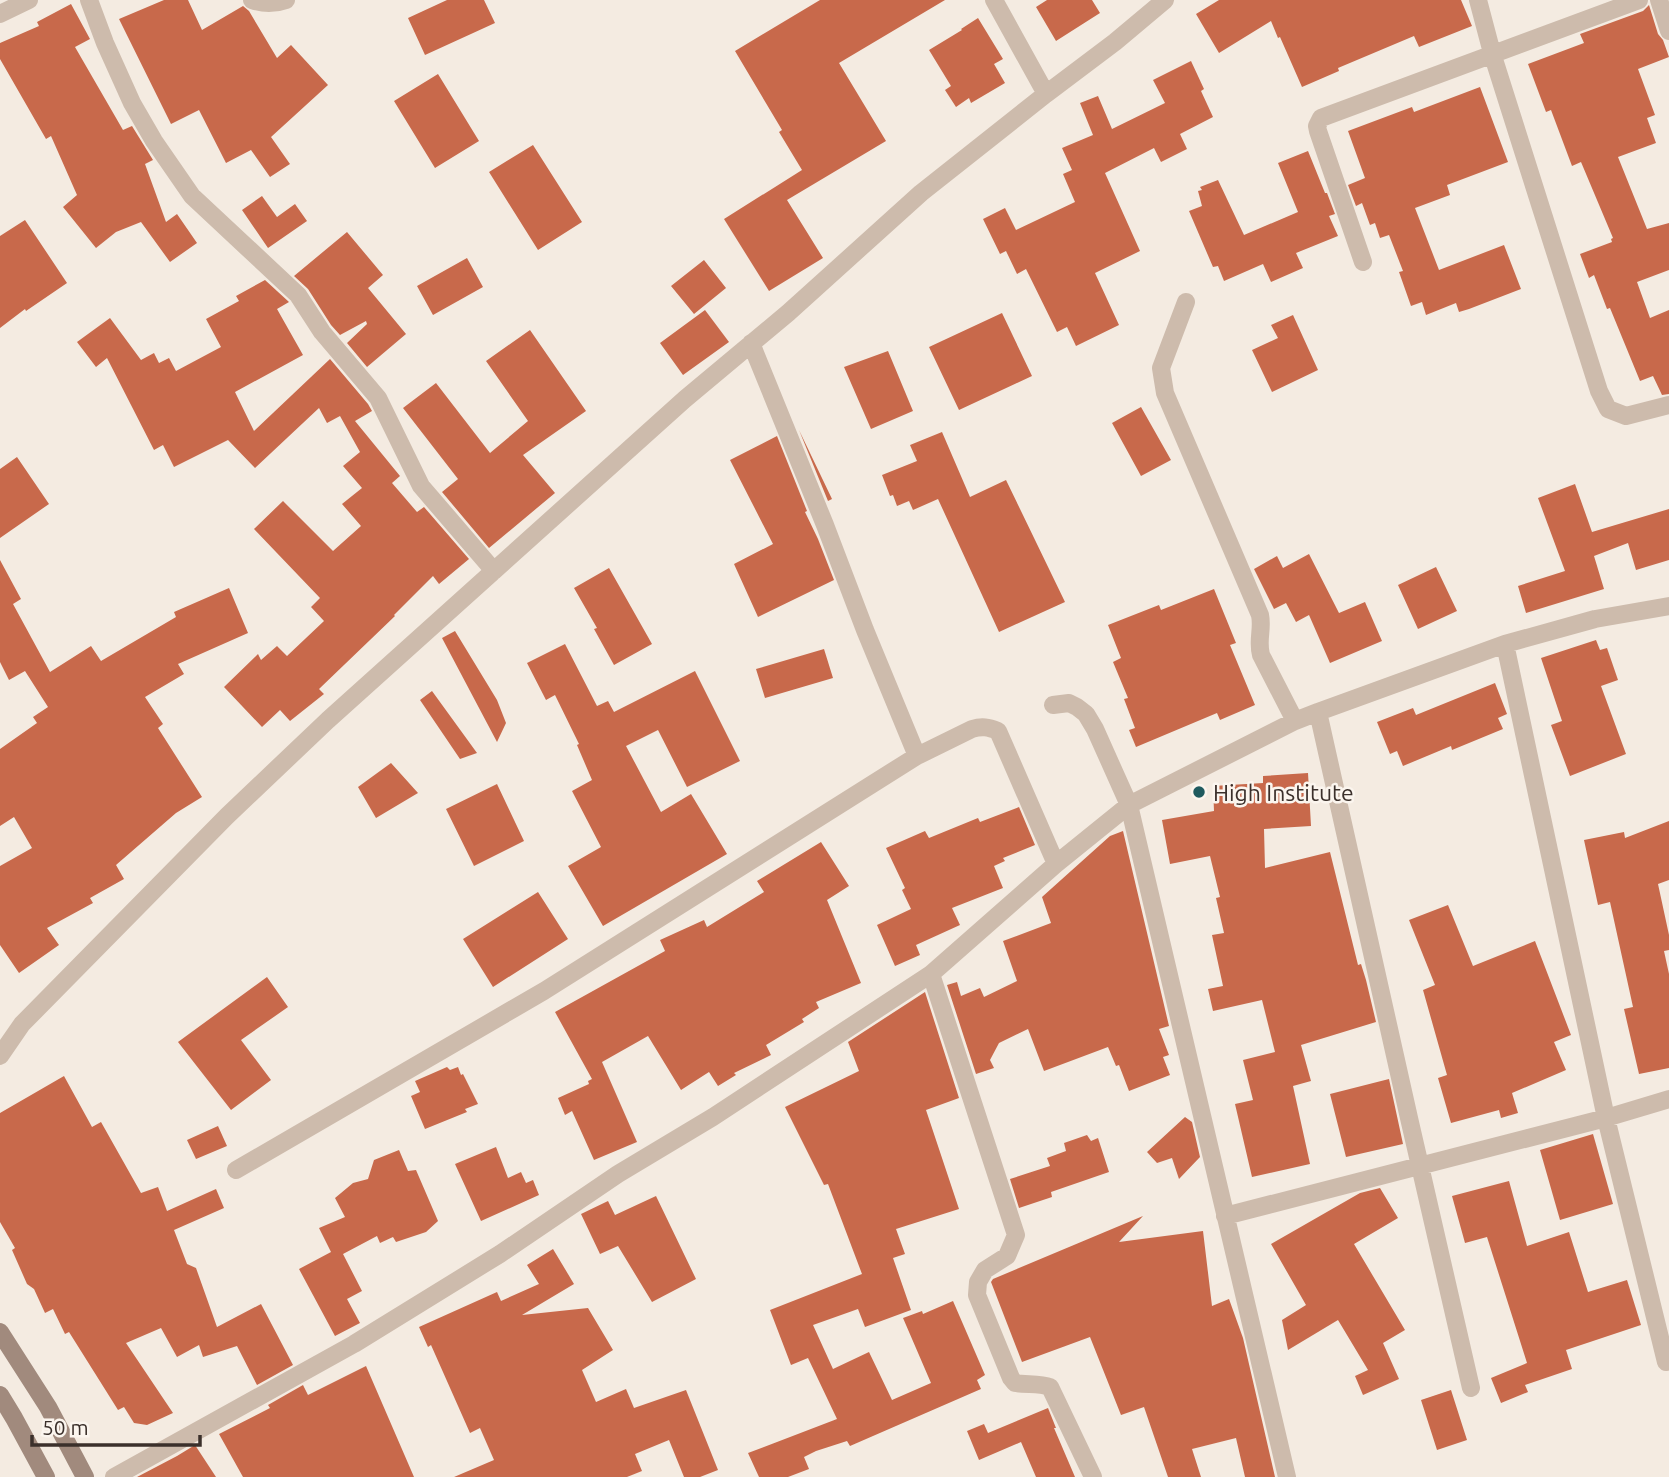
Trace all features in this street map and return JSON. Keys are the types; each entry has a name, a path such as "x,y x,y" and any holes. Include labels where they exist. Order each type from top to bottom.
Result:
{"main road":[{"path":"0,1332 48,1407 85,1477"},
{"path":"0,1395 47,1477"}],"street":[{"path":"0,14 29,0"},
{"path":"251,0 260,3 286,0"},
{"path":"993,0 1046,94"},
{"path":"0,1056 22,1024 227,816 328,720 685,399 788,313 921,193 1165,0"},
{"path":"1478,0 1492,53 1594,378 1608,409 1626,416 1669,405"},
{"path":"1363,262 1318,131 1318,121 1327,115 1639,0"},
{"path":"1659,0 1669,31"},
{"path":"94,2 132,103 154,141 192,196 298,295 322,332 379,398 421,486 494,571"},
{"path":"1186,302 1161,368 1162,382 1260,615 1261,655 1295,721"},
{"path":"751,343 918,756"},
{"path":"114,1477 377,1330 500,1254 618,1174 713,1117 931,974 1129,804 1318,712 1505,644 1595,620 1669,606"},
{"path":"1505,644 1606,1118 1666,1362"},
{"path":"1054,705 1069,703 1086,714 1129,804 1287,1477"},
{"path":"1318,712 1471,1388"},
{"path":"236,1170 544,991 918,756 981,726 998,731 1056,864"},
{"path":"931,974 1016,1235 1007,1256 985,1270 978,1282 977,1295 1011,1378 1015,1383 1044,1384 1050,1387 1093,1477"},
{"path":"0,1037 22,1024"},
{"path":"1225,1216 1606,1118 1669,1099"}],"building":[{"path":"164,0 188,0 202,30 243,6 249,11 277,58 291,45 328,85 271,137 290,164 270,177 251,150 226,163 199,110 171,124 119,19"},
{"path":"447,0 484,0 495,23 425,55 408,18"},
{"path":"820,0 945,0 839,63 886,141 787,200 823,258 769,291 724,219 802,170 779,132 782,130 735,51"},
{"path":"1047,0 1092,0 1100,13 1056,41 1036,7"},
{"path":"1219,0 1461,0 1472,26 1419,47 1414,36 1338,68 1339,71 1302,87 1271,21 1219,53 1196,14"},
{"path":"71,4 90,39 75,47 123,130 132,126 153,160 145,164 166,222 177,214 197,243 170,262 141,222 116,232 96,248 63,207 77,195 51,136 46,139 0,59 0,43 39,26 37,22"},
{"path":"1649,5 1669,57 1638,69 1655,115 1647,118 1656,143 1618,157 1647,229 1669,223 1669,270 1637,282 1650,318 1669,310 1669,394 1662,395 1653,376 1640,381 1594,275 1589,278 1580,254 1612,242 1613,238 1581,162 1572,166 1551,110 1546,112 1528,64 1584,43 1580,34 1643,11"},
{"path":"978,18 1003,59 994,64 1005,83 971,103 969,98 956,107 945,90 951,86 929,50"},
{"path":"1191,61 1213,117 1180,134 1187,149 1161,162 1154,148 1105,173 1140,251 1095,273 1119,325 1076,346 1067,327 1057,332 1026,269 1017,274 1006,251 1000,254 983,219 1005,208 1016,230 1075,202 1063,174 1072,170 1062,148 1093,135 1080,103 1098,96 1112,129 1165,103 1153,80"},
{"path":"438,74 479,141 435,168 394,101"},
{"path":"1480,87 1508,162 1447,185 1450,195 1415,208 1439,270 1504,245 1521,289 1459,312 1456,303 1426,315 1422,302 1411,306 1399,272 1403,271 1389,235 1380,238 1375,223 1370,225 1362,203 1356,206 1348,185 1365,178 1348,131 1412,107 1414,112"},
{"path":"533,145 582,222 538,250 489,172"},
{"path":"1308,151 1335,214 1329,216 1338,236 1296,253 1303,268 1271,282 1263,264 1224,281 1218,266 1213,267 1189,211 1202,206 1198,191 1202,190 1200,187 1218,180 1244,235 1298,212 1278,163"},
{"path":"262,196 277,217 295,204 307,221 268,248 242,210"},
{"path":"25,220 67,283 0,328 0,236"},
{"path":"347,232 383,275 368,288 406,334 367,367 347,343 367,324 366,321 340,335 308,289 294,276"},
{"path":"467,258 483,287 433,315 417,286"},
{"path":"704,260 726,288 694,314 671,286"},
{"path":"265,280 289,302 277,309 303,355 235,392 254,431 330,359 372,411 355,421 400,476 392,483 417,512 424,507 469,559 439,584 433,576 319,689 324,694 290,721 280,710 262,727 224,687 258,654 261,660 277,646 287,656 324,621 311,607 320,598 254,529 283,501 333,551 361,526 342,504 362,488 343,466 360,452 340,416 327,423 319,408 255,468 228,440 174,467 163,445 154,450 107,358 96,367 77,342 110,318 141,360 154,353 159,363 169,358 176,371 221,347 206,319 239,301 236,296"},
{"path":"705,310 729,342 683,375 660,343"},
{"path":"1002,313 1032,376 959,410 929,347"},
{"path":"1293,315 1318,370 1272,392 1252,350 1278,338 1271,325"},
{"path":"530,330 586,411 523,455 555,493 489,548 442,492 458,479 403,408 436,383 490,453 528,421 486,361"},
{"path":"888,351 913,411 871,429 844,367"},
{"path":"1141,407 1171,460 1141,476 1112,423"},
{"path":"799,430 832,499 828,501"},
{"path":"942,432 970,497 1006,480 1065,602 999,632 938,499 913,510 909,501 897,506 882,475 917,461 910,445"},
{"path":"777,436 834,580 758,617 734,564 773,544 730,460"},
{"path":"17,457 49,504 0,538 0,469"},
{"path":"1575,484 1592,532 1669,509 1669,560 1636,570 1628,543 1594,556 1604,589 1526,613 1518,586 1565,571 1538,498"},
{"path":"1309,554 1339,613 1365,602 1382,641 1330,663 1309,615 1296,622 1286,603 1274,609 1254,569 1277,556 1283,568"},
{"path":"0,560 21,599 13,604 50,672 91,646 101,661 176,617 174,612 229,588 248,633 178,664 184,674 145,697 163,724 158,728 202,797 176,813 116,865 124,879 90,898 93,903 47,928 59,945 19,973 0,945 0,866 32,848 14,817 0,826 0,749 37,723 33,717 48,707 25,671 9,680 0,662"},
{"path":"1436,567 1457,611 1418,629 1398,585"},
{"path":"609,568 652,644 614,665 574,588"},
{"path":"1214,589 1236,643 1230,645 1255,705 1220,720 1217,713 1136,747 1129,730 1135,728 1124,699 1128,698 1113,662 1121,658 1108,625 1159,605 1161,610"},
{"path":"455,631 497,700 506,723 497,742 442,638"},
{"path":"1596,640 1600,650 1607,648 1618,680 1601,686 1626,754 1570,776 1551,725 1562,721 1541,658"},
{"path":"565,644 597,706 608,701 614,712 695,671 740,761 687,787 658,730 626,746 661,812 691,794 727,854 603,926 568,866 601,847 572,791 592,780 577,745 579,744 555,695 546,700 527,663"},
{"path":"824,649 833,678 765,698 756,669"},
{"path":"1495,683 1507,714 1498,718 1503,729 1452,750 1451,746 1403,766 1397,751 1390,754 1377,722 1413,708 1416,715"},
{"path":"432,691 477,753 460,759 420,700"},
{"path":"391,763 418,793 376,818 358,787"},
{"path":"1308,773 1311,826 1264,829 1265,868 1330,852 1358,965 1361,964 1376,1022 1301,1045 1311,1081 1293,1086 1310,1164 1252,1177 1235,1104 1253,1100 1243,1060 1275,1052 1262,1000 1213,1011 1208,989 1223,986 1212,935 1224,933 1216,898 1220,897 1210,856 1170,864 1162,820 1214,811 1213,786 1263,783 1263,776"},
{"path":"497,784 524,841 474,866 446,809"},
{"path":"1019,807 1035,845 1003,858 1005,861 994,866 1003,888 952,908 960,925 916,945 920,955 895,966 877,925 911,909 902,890 905,888 886,848 925,831 929,838 978,818 980,822"},
{"path":"1669,821 1669,880 1658,884 1669,935 1669,950 1664,951 1669,974 1669,1068 1639,1074 1624,1009 1633,1007 1610,902 1598,905 1584,840 1624,832 1625,838"},
{"path":"1123,831 1169,1026 1159,1029 1169,1055 1163,1057 1170,1075 1129,1091 1119,1065 1116,1066 1108,1047 1044,1071 1028,1029 999,1043 990,1060 994,1068 976,1074 947,985 957,982 961,996 980,988 984,997 1017,981 1003,941 1051,923 1042,897 1110,836"},
{"path":"821,842 849,886 827,900 861,983 816,1002 819,1008 802,1019 804,1022 766,1045 771,1055 734,1073 736,1075 718,1086 709,1072 681,1090 648,1036 602,1062 637,1142 594,1160 572,1111 565,1115 558,1098 589,1084 588,1081 592,1079 555,1012 665,951 660,940 704,920 707,927 764,892 757,881"},
{"path":"538,892 568,939 493,987 463,939"},
{"path":"1448,905 1473,966 1535,941 1571,1035 1554,1042 1566,1070 1512,1093 1518,1113 1501,1118 1499,1110 1451,1123 1438,1078 1447,1075 1423,990 1435,985 1409,920"},
{"path":"267,977 288,1007 241,1040 271,1080 231,1110 178,1042"},
{"path":"925,992 959,1098 926,1110 959,1209 896,1229 905,1254 893,1258 911,1310 865,1327 858,1309 813,1325 833,1369 869,1352 892,1400 931,1383 903,1318 922,1311 923,1314 953,1301 985,1375 977,1380 981,1389 850,1446 847,1441 816,1451 804,1457 809,1469 788,1477 759,1477 748,1453 837,1419 808,1358 791,1365 770,1310 862,1274 828,1184 824,1185 785,1107 859,1071 848,1042"},
{"path":"447,1067 450,1070 458,1067 478,1104 465,1109 467,1112 425,1129 411,1096 420,1092 415,1081"},
{"path":"64,1076 92,1127 101,1122 141,1193 158,1187 167,1211 216,1189 224,1208 174,1230 187,1264 196,1268 217,1327 261,1304 293,1365 257,1385 237,1346 203,1357 199,1345 177,1357 161,1328 126,1343 173,1413 147,1425 134,1423 124,1407 118,1410 69,1332 65,1334 53,1309 45,1313 34,1289 27,1284 12,1250 15,1248 0,1222 0,1113"},
{"path":"1389,1079 1403,1144 1346,1157 1330,1094"},
{"path":"1185,1117 1192,1122 1200,1157 1179,1179 1172,1158 1157,1163 1147,1152"},
{"path":"218,1126 227,1146 196,1159 187,1140"},
{"path":"1593,1134 1613,1204 1560,1220 1540,1150"},
{"path":"1087,1135 1091,1141 1098,1138 1109,1172 1051,1192 1052,1197 1019,1208 1010,1179 1050,1166 1047,1158 1066,1151 1064,1143"},
{"path":"496,1147 508,1178 521,1172 526,1183 533,1180 539,1195 481,1221 455,1164"},
{"path":"399,1150 408,1171 416,1170 438,1221 426,1232 396,1242 393,1237 380,1243 377,1236 343,1254 362,1291 347,1299 360,1323 335,1336 299,1269 331,1252 319,1228 345,1217 335,1198 353,1183 368,1179 374,1160"},
{"path":"1509,1181 1527,1246 1569,1232 1588,1292 1627,1280 1641,1325 1566,1350 1572,1369 1525,1385 1528,1392 1501,1403 1491,1378 1527,1363 1487,1237 1465,1243 1452,1196"},
{"path":"1380,1188 1398,1218 1354,1244 1405,1330 1383,1343 1399,1379 1363,1395 1355,1376 1368,1370 1338,1320 1288,1350 1282,1320 1306,1305 1271,1244 1360,1193"},
{"path":"656,1196 696,1279 652,1302 618,1246 600,1254 581,1214 608,1201 615,1215"},
{"path":"1143,1216 1119,1242 1203,1231 1212,1306 1229,1299 1243,1338 1275,1477 1245,1477 1236,1438 1192,1449 1201,1477 1168,1477 1144,1407 1121,1415 1090,1337 1022,1362 991,1282 993,1279"},
{"path":"553,1249 574,1284 522,1315 588,1308 613,1350 582,1370 596,1402 626,1389 634,1408 686,1390 718,1470 700,1477 684,1477 669,1440 635,1454 642,1471 627,1477 454,1477 494,1460 480,1428 470,1433 431,1345 428,1347 419,1327 497,1292 501,1301 539,1284 527,1265"},
{"path":"366,1366 414,1477 243,1477 219,1434 270,1408 268,1405 303,1385 308,1395"},
{"path":"1451,1390 1467,1440 1437,1450 1421,1400"},
{"path":"1048,1408 1075,1477 1036,1477 1021,1442 979,1460 967,1431 984,1424 988,1433"},
{"path":"195,1445 216,1477 137,1477 177,1456"}],"place":[{"name":"High Institute","path":"1199,792"}]}
